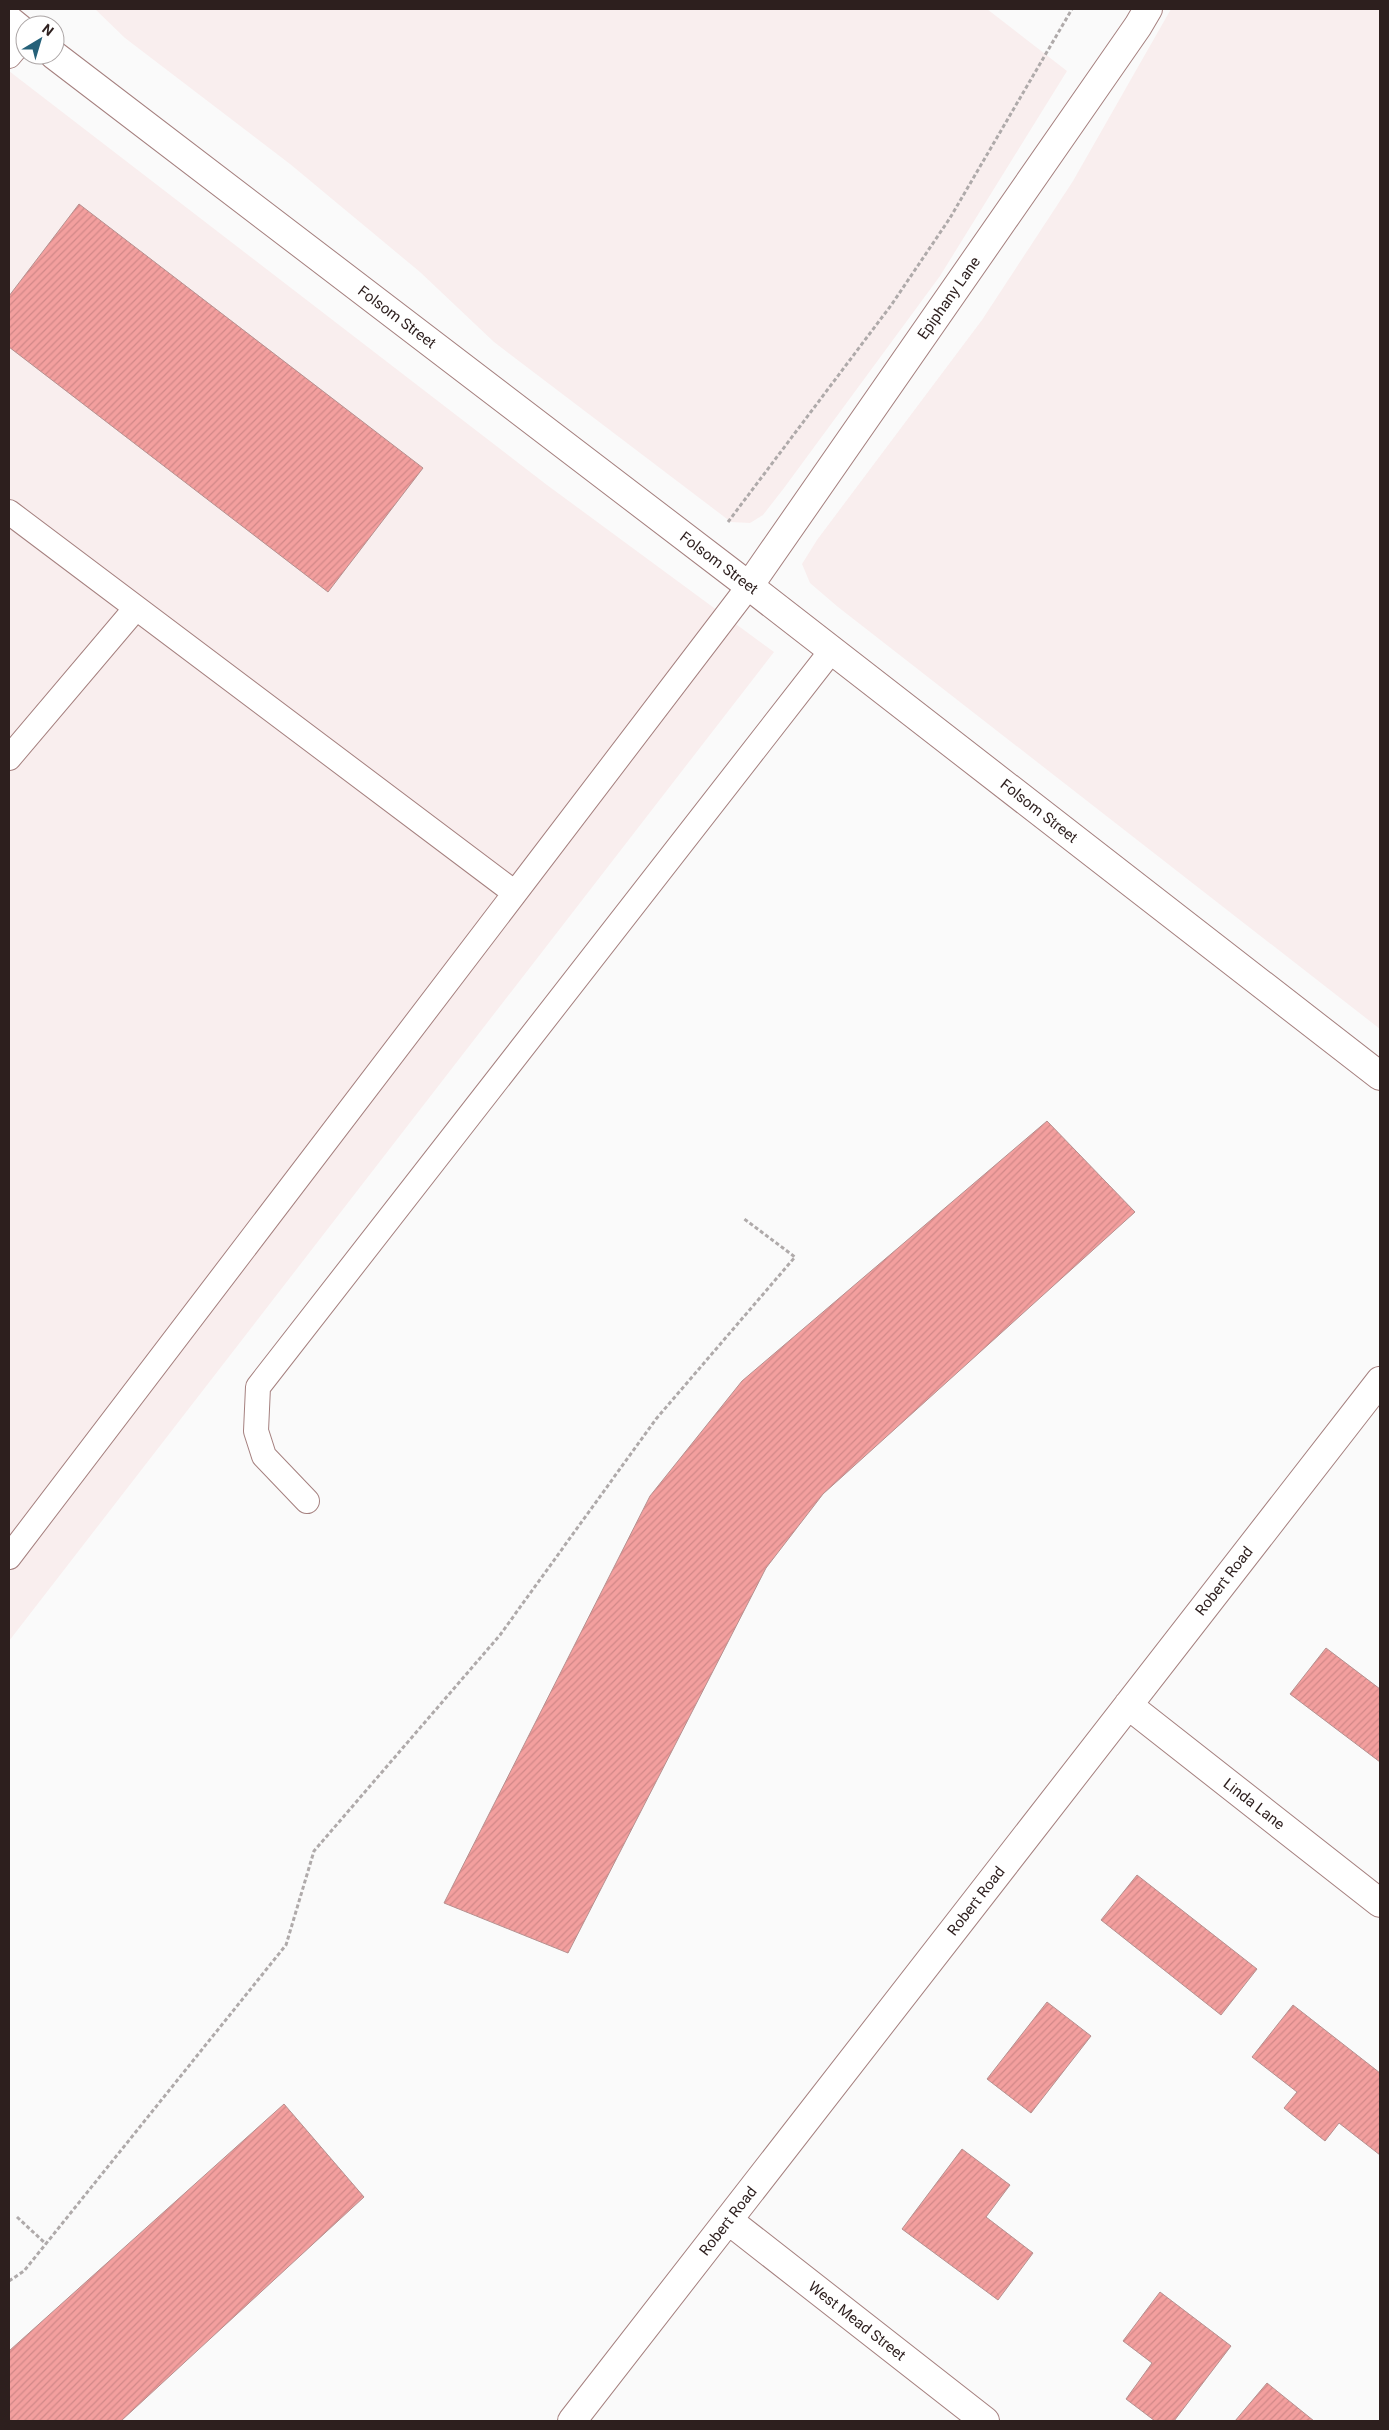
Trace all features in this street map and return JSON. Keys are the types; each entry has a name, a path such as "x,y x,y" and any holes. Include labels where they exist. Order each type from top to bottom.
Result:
{"street":[{"name":"Epiphany Lane","path":"749,586 1148,9"},
{"name":"Folsom Street","path":"65,63 749,586 1380,1076"},
{"name":"Robert Road","path":"572,2421 1380,1381"},
{"name":"Linda Lane","path":"1128,1705 1380,1903"},
{"name":"West Mead Street","path":"728,2220 985,2421"}],"lane":[{"path":"9,512 515,893"},
{"path":"9,1557 749,586"},
{"path":"9,758 136,608"},
{"path":"307,1501 264,1456 256,1432 258,1388 832,650"}],"path":[{"path":"704,552 892,304 950,218 1072,9"},
{"path":"9,2281 24,2271 286,1945 314,1851 500,1635 656,1419 795,1257 743,1218"},
{"path":"17,2217 46,2244"}],"shaded area":[{"path":"95,9 987,9 1067,71 940,276 784,488 763,515 750,523 731,522 494,342 420,272 290,164 125,38"},
{"path":"1171,9 1380,9 1380,1029 838,607 810,583 802,564 817,540 982,320 1073,181"},
{"path":"9,71 547,485 774,652 9,1641"}],"building":[{"path":"79,204 423,468 328,592 9,347 9,296"},
{"path":"1047,1121 1135,1212 823,1494 766,1568 568,1953 444,1903 650,1496 742,1381"},
{"path":"1326,1648 1380,1689 1380,1762 1290,1694"},
{"path":"1137,1875 1257,1969 1221,2015 1101,1920"},
{"path":"1047,2002 1091,2036 1031,2113 987,2079"},
{"path":"1293,2005 1380,2073 1380,2155 1339,2123 1325,2141 1284,2108 1297,2092 1252,2057"},
{"path":"284,2104 364,2197 121,2421 9,2421 9,2351"},
{"path":"962,2149 1010,2185 986,2217 1033,2253 998,2300 902,2229"},
{"path":"1160,2292 1231,2346 1174,2421 1155,2421 1126,2399 1152,2363 1123,2341"},
{"path":"1267,2383 1314,2421 1235,2421"}]}
